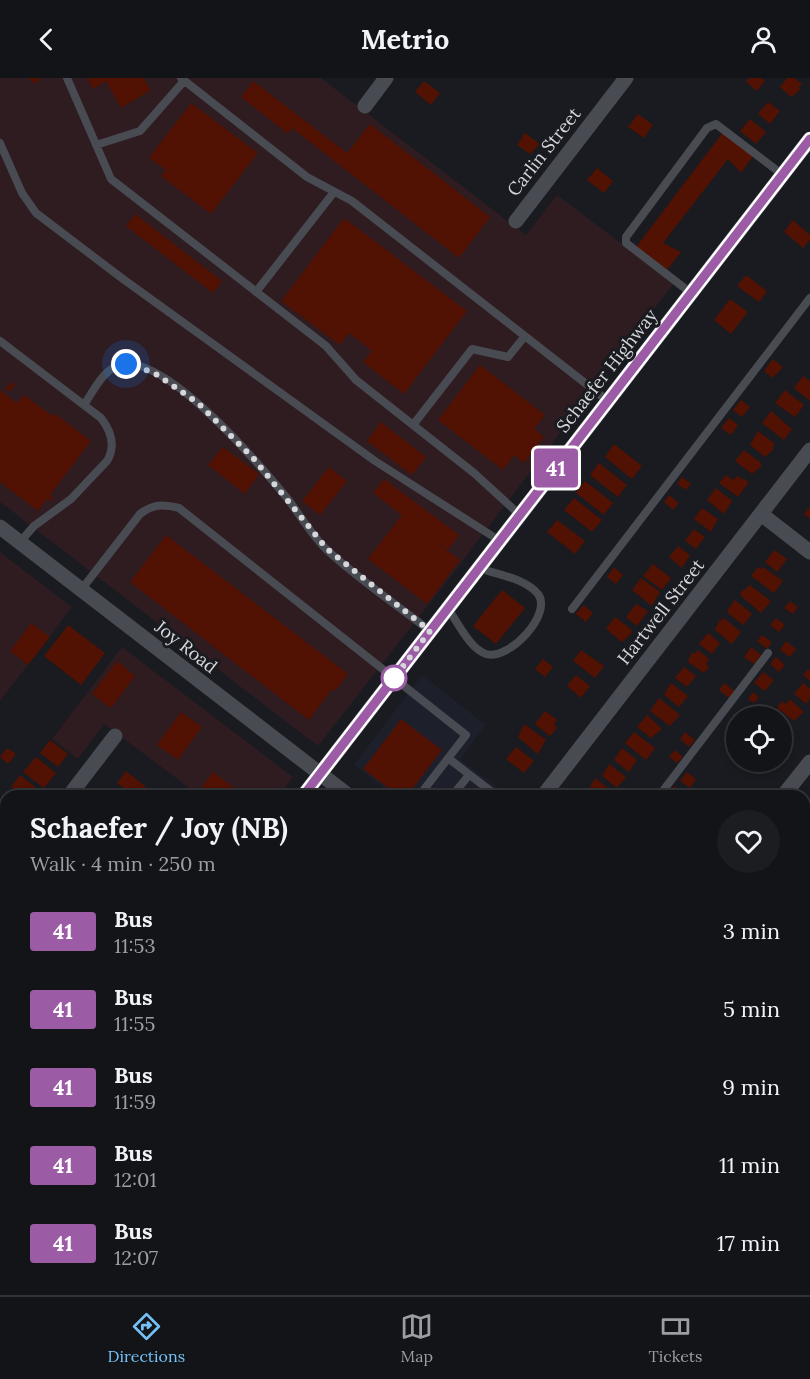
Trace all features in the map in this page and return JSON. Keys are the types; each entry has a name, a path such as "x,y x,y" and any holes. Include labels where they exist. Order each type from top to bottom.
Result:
{"street":[{"path":"365,106 386,78"},
{"name":"Carlin Street","path":"516,221 626,78"},
{"name":"Schaefer Highway","path":"308,790 810,139"},
{"name":"Hartwell Street","path":"548,790 810,450"},
{"path":"761,514 810,552"},
{"name":"Joy Road","path":"0,527 341,790"},
{"path":"74,790 115,736"},
{"path":"788,790 810,762"}],"lane":[{"path":"67,78 111,179 326,346 356,380 474,473 520,515"},
{"path":"96,145 140,131 183,80 308,177 352,201 608,400"},
{"path":"691,293 626,243 626,237 707,128 716,124 729,132 783,175"},
{"path":"0,143 22,193 36,213 123,279 375,461 500,541"},
{"path":"256,292 334,192"},
{"path":"572,609 810,298"},
{"path":"413,424 472,349 508,357 525,336"},
{"path":"0,341 84,405 109,428 111,454 71,499 34,526 20,542"},
{"path":"84,405 103,377 117,366 138,366 173,384 198,403 254,459 327,549 430,631"},
{"path":"81,590 140,514 151,506 165,505 179,508 466,735 424,790"},
{"path":"448,609 476,647 487,654 502,654 513,649 534,622 541,611 538,595 528,585 479,568"},
{"path":"664,790 768,653"},
{"path":"448,758 489,790"},
{"path":"457,790 469,775"}],"shaded area":[{"path":"0,78 321,78 526,235 557,195 674,283 461,563 318,746 0,502"},
{"path":"0,552 72,607 0,701"},
{"path":"122,647 293,777 283,790 192,790 104,724 78,759 52,739"},
{"path":"422,675 486,725 460,759 501,790 387,790 354,765"}],"building":[{"path":"28,78 40,78 36,84"},
{"path":"87,78 143,78 151,90 121,108 106,81 93,89"},
{"path":"749,78 762,78 765,81 757,91 746,82"},
{"path":"787,78 794,78 802,84 798,88 801,89 791,97 780,87"},
{"path":"253,81 347,153 370,124 490,217 459,258 292,128 288,134 241,97"},
{"path":"424,81 440,93 431,105 415,92"},
{"path":"768,102 780,111 770,124 758,114"},
{"path":"191,103 258,153 211,214 161,176 166,170 149,158"},
{"path":"638,114 653,125 644,138 628,127"},
{"path":"750,119 766,132 756,144 740,131"},
{"path":"724,131 754,155 741,173 728,159 663,243 681,252 667,270 636,247"},
{"path":"525,133 540,144 530,154 517,145"},
{"path":"597,168 613,181 604,193 587,180"},
{"path":"135,214 222,281 213,293 126,226"},
{"path":"344,218 467,311 404,394 363,362 372,351 349,333 340,345 281,301"},
{"path":"793,220 810,235 810,240 803,248 784,232"},
{"path":"746,275 767,291 759,302 737,286"},
{"path":"730,299 748,312 731,334 714,320"},
{"path":"773,359 783,367 773,378 764,371"},
{"path":"480,365 545,415 534,429 544,437 524,463 514,455 503,470 438,420"},
{"path":"803,376 810,381 810,401 794,388"},
{"path":"11,382 15,385 9,392 5,389"},
{"path":"0,390 17,403 24,395 52,416 54,413 91,441 50,495 53,498 51,501 47,499 38,511 0,482"},
{"path":"785,390 804,405 795,417 775,403"},
{"path":"741,400 750,407 742,417 733,410"},
{"path":"771,411 792,429 784,440 762,423"},
{"path":"729,418 738,425 731,435 721,428"},
{"path":"381,422 426,457 412,475 367,441"},
{"path":"758,431 775,444 772,447 774,449 765,457 750,445"},
{"path":"614,444 642,466 632,479 605,457"},
{"path":"223,447 259,474 245,494 208,465"},
{"path":"744,450 761,463 761,467 752,474 735,461"},
{"path":"599,463 627,485 618,497 590,475"},
{"path":"329,467 347,481 320,515 302,501"},
{"path":"726,475 733,480 737,476 749,482 738,497 719,483"},
{"path":"682,477 691,484 686,490 677,484"},
{"path":"384,479 459,535 448,550 429,537 460,560 427,604 368,559 402,515 373,493"},
{"path":"585,481 613,503 604,515 576,493"},
{"path":"716,488 732,501 724,514 707,500"},
{"path":"669,495 679,503 673,510 664,502"},
{"path":"574,498 602,520 592,532 564,510"},
{"path":"810,507 810,519 804,514"},
{"path":"702,508 718,519 711,532 694,519"},
{"path":"557,520 585,541 575,554 547,532"},
{"path":"694,529 705,537 696,549 685,541"},
{"path":"166,535 348,674 335,691 332,689 309,720 130,582"},
{"path":"678,546 690,555 682,568 669,557"},
{"path":"774,550 787,559 777,572 765,562"},
{"path":"653,564 671,578 662,590 643,576"},
{"path":"614,567 623,575 616,584 607,577"},
{"path":"758,567 761,569 763,567 783,581 774,593 751,576"},
{"path":"641,578 660,592 652,606 632,590"},
{"path":"750,585 771,601 761,613 741,596 741,592"},
{"path":"502,590 525,608 496,644 473,626"},
{"path":"735,600 752,614 743,625 728,613 728,609"},
{"path":"790,601 798,607 793,614 784,608"},
{"path":"636,604 648,611 637,626 626,617"},
{"path":"583,605 593,613 586,622 576,614"},
{"path":"615,617 632,630 622,642 606,629"},
{"path":"724,618 741,632 732,644 715,630 719,621"},
{"path":"776,618 785,625 779,632 770,625"},
{"path":"31,623 50,637 28,665 10,651"},
{"path":"68,625 105,653 81,685 44,656"},
{"path":"708,633 720,643 712,654 699,644"},
{"path":"762,635 772,642 767,649 757,641"},
{"path":"786,641 796,649 790,657 780,650"},
{"path":"751,647 761,655 754,664 744,657"},
{"path":"581,650 604,666 595,678 573,661"},
{"path":"698,650 709,659 706,664 709,667 704,673 688,662 692,652 694,654"},
{"path":"776,657 785,665 779,672 770,664"},
{"path":"543,659 553,667 545,677 535,669"},
{"path":"117,661 135,676 111,708 92,694"},
{"path":"684,667 696,676 687,687 675,678"},
{"path":"808,669 810,671 810,681 803,675"},
{"path":"763,672 774,680 765,691 754,683"},
{"path":"576,675 590,686 581,698 567,686"},
{"path":"671,683 688,696 679,707 664,695"},
{"path":"724,683 735,691 729,698 719,690"},
{"path":"803,683 810,689 810,698 806,704 794,694"},
{"path":"753,692 759,697 754,703 748,699"},
{"path":"659,698 680,715 670,726 650,711"},
{"path":"790,699 804,712 794,721 792,706 778,706 782,701 786,704"},
{"path":"545,711 557,720 554,725 557,728 550,736 535,724"},
{"path":"181,712 202,727 178,760 157,745"},
{"path":"647,715 662,729 651,738 637,727"},
{"path":"401,719 442,750 412,790 391,790 363,769"},
{"path":"524,724 546,740 538,754 518,737"},
{"path":"634,732 655,748 646,760 625,743"},
{"path":"685,732 695,740 689,747 680,739"},
{"path":"50,740 68,754 58,767 40,753"},
{"path":"516,747 534,761 524,773 506,759"},
{"path":"7,748 16,754 8,764 0,757"},
{"path":"622,748 637,760 629,772 614,760"},
{"path":"675,750 683,757 677,763 669,757"},
{"path":"36,757 56,773 44,788 23,772"},
{"path":"609,764 626,777 617,788 602,776"},
{"path":"126,771 146,787 143,790 126,790 117,783"},
{"path":"213,772 237,790 206,790 202,787"},
{"path":"687,772 696,779 690,788 680,781"},
{"path":"20,775 39,790 15,790 11,787"},
{"path":"595,778 610,790 589,790"}],"bus line":[{"name":"41","path":"308,790 810,139"}],"route":[{"path":"126,364 153,372 198,403 254,459 327,549 430,631 394,678"}]}
